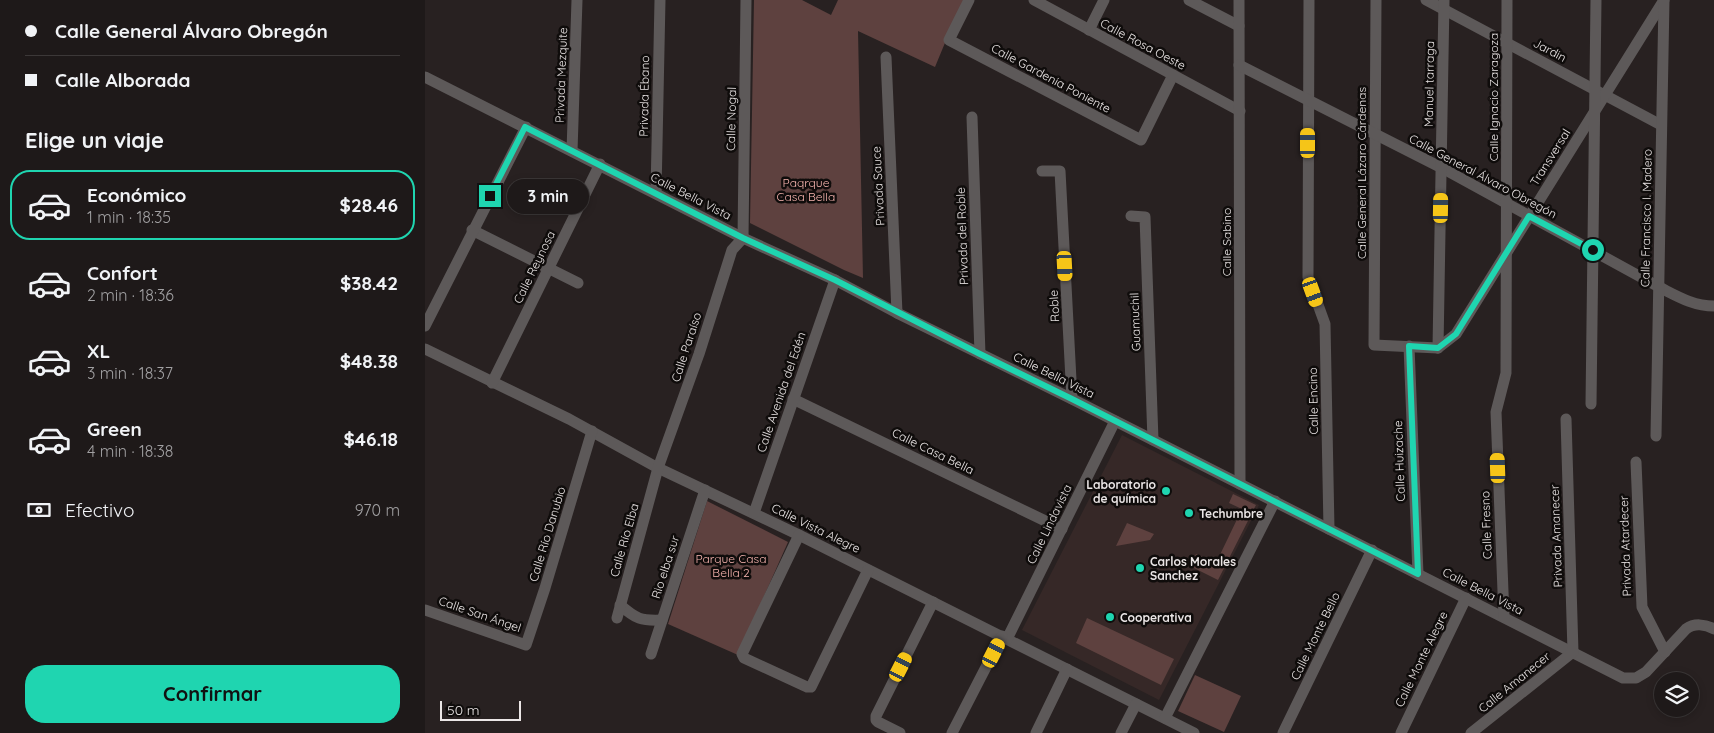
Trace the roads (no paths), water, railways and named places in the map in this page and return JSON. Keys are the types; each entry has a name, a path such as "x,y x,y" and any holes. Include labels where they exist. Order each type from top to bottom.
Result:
{"street":[{"name":"Privada Mezquite","path":"572,151 577,0"},
{"name":"Privada Ébano","path":"656,193 660,0"},
{"name":"Calle Nogal","path":"743,238 746,0"},
{"name":"Calle Gardenia Poniente","path":"969,0 949,40 1141,140 1173,75"},
{"name":"Calle Rosa Oeste","path":"1034,0 1240,111"},
{"path":"1089,30 1104,0"},
{"path":"1189,0 1239,26"},
{"name":"Calle Sabino","path":"1239,0 1240,484"},
{"path":"1308,101 1309,0"},
{"name":"Calle General Lázaro Cárdenas","path":"1376,0 1375,345 1409,346"},
{"name":"Jardin","path":"1426,0 1444,5 1507,43 1661,125"},
{"name":"Calle Ignacio Zaragoza","path":"1506,373 1507,0"},
{"path":"1591,404 1595,111 1600,92 1596,0"},
{"path":"1600,92 1664,0"},
{"name":"Calle Francisco I. Madero","path":"1656,436 1664,0"},
{"name":"Manuel tarraga","path":"1438,348 1444,5"},
{"name":"Privada Sauce","path":"886,57 897,313"},
{"name":"Calle General Álvaro Obregón","path":"1239,65 1442,168 1659,287 1691,303 1701,306 1714,306"},
{"name":"Calle Bella Vista","path":"425,77 743,238 835,280 897,313 1275,501 1623,678 1636,678 1646,672 1691,625 1708,625 1714,629"},
{"name":"Calle Encino","path":"1308,101 1307,277 1325,324 1329,529"},
{"name":"Transversal","path":"1438,348 1456,334 1595,111"},
{"name":"Privada del Roble","path":"972,117 980,354"},
{"path":"425,326 525,127"},
{"name":"Calle Reynosa","path":"492,382 600,164"},
{"name":"Roble","path":"1042,171 1060,171 1072,399"},
{"name":"Guamuchil","path":"1131,216 1145,217 1153,440"},
{"path":"472,230 578,283"},
{"name":"Calle Paraíso","path":"659,468 699,354 732,250 743,238"},
{"name":"Calle Avenida del Edén","path":"754,513 835,280"},
{"path":"1409,346 1438,348"},
{"name":"Calle Huizache","path":"1409,346 1418,574"},
{"name":"Calle Vista Alegre","path":"425,350 592,431 659,468 799,535 1194,733"},
{"name":"Calle Fresno","path":"1504,617 1496,412 1506,373"},
{"name":"Calle Casa Bella","path":"793,399 1062,529"},
{"name":"Privada Amanecer","path":"1567,419 1573,652"},
{"name":"Calle Lindavista","path":"952,733 1062,529 1115,421"},
{"name":"Calle Río Danubio","path":"527,645 592,431"},
{"name":"Privada Atardecer","path":"1636,462 1642,608 1665,652"},
{"name":"Calle Río Elba","path":"617,618 659,468"},
{"name":"Rio elba sur","path":"651,654 705,490"},
{"path":"1165,718 1275,501"},
{"path":"799,535 742,656 807,688 811,687 868,570"},
{"name":"Calle Monte Bello","path":"1283,733 1372,550"},
{"name":"Calle Monte Alegre","path":"1401,733 1466,598"},
{"path":"900,733 878,722 876,716 933,602"},
{"path":"620,605 640,620 662,620"},
{"name":"Calle San Ángel","path":"425,610 527,645"},
{"name":"Calle Amanecer","path":"1471,733 1573,652"},
{"path":"1036,733 1067,669"},
{"path":"1121,733 1136,704"}],"place":[{"name":"Laboratorio de química","path":"1166,491"},
{"name":"Techumbre","path":"1189,513"},
{"name":"Carlos Morales Sanchez","path":"1140,568"},
{"name":"Cooperativa","path":"1110,617"}],"park label":[{"name":"Paqrque Casa Bella","path":"806,189"},
{"name":"Parque Casa Bella 2","path":"731,565"}]}
